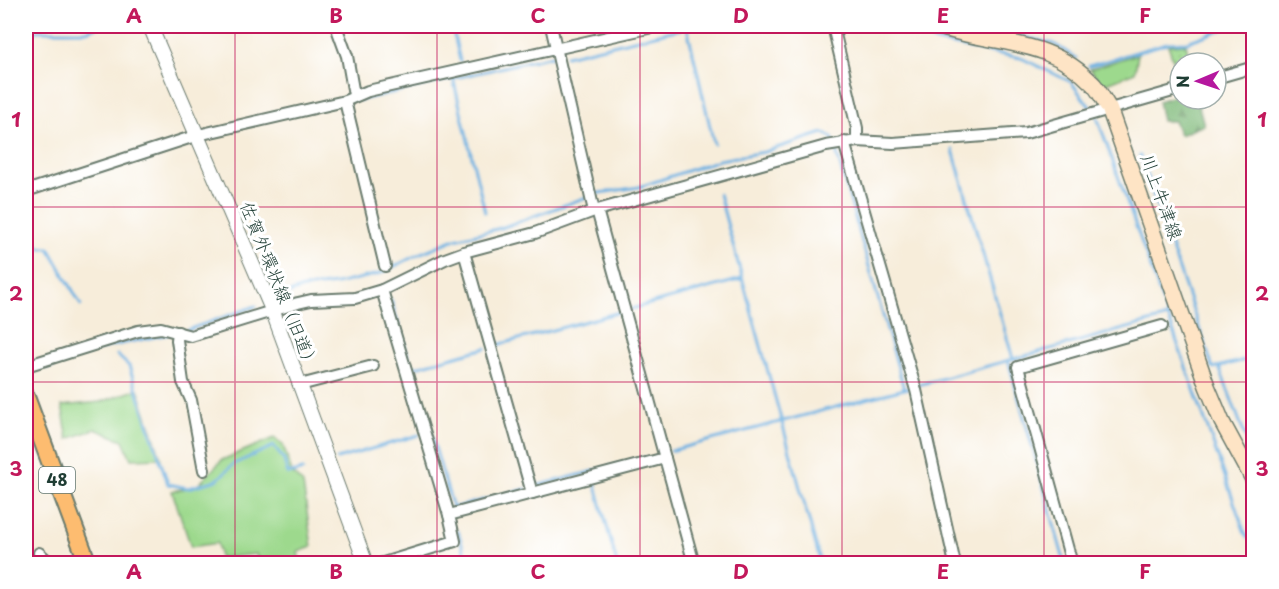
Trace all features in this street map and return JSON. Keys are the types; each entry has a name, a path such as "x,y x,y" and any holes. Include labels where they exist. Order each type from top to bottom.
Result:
{"main road":[{"name":"川上牛津線","path":"937,26 1035,48 1060,58 1094,86 1106,110 1208,386 1232,444 1254,481"},
{"name":"48","path":"26,397 88,564"}],"street":[{"name":"佐賀外環状線（旧道）","path":"150,26 273,312 366,564"},
{"path":"336,26 347,56 350,98 385,266"},
{"path":"551,26 593,203 694,564"},
{"path":"26,191 198,135 657,26"},
{"path":"833,26 857,128 857,141"},
{"path":"1228,75 1254,67"},
{"path":"26,366 138,331 161,327 175,333 192,336 311,300 355,298 382,290 464,252 535,232 593,203 826,146 857,141 893,143 1026,133 1168,92"},
{"path":"844,142 915,386 955,564"},
{"path":"464,252 532,492"},
{"path":"380,564 455,541 382,290"},
{"path":"1072,564 1018,367 1162,326"},
{"path":"175,333 183,382 190,400 204,470"},
{"path":"300,385 373,366"},
{"path":"449,515 665,458"}],"green space":[{"path":"1186,44 1188,51 1170,51 1168,45"},
{"path":"1138,54 1135,72 1102,85 1090,69"},
{"path":"1168,98 1168,111 1200,111 1204,125 1180,135 1174,121 1162,121 1158,101"},
{"path":"138,389 161,458 131,459 123,440 95,429 68,439 62,406 101,402"},
{"path":"274,438 283,445 292,473 303,484 312,547 298,552 300,563 259,563 256,554 220,558 217,543 191,547 172,491 197,486 222,460"}],"waterway":[{"path":"26,34 38,31 86,31 100,26"},
{"path":"452,26 460,61"},
{"path":"566,56 693,26"},
{"path":"901,26 937,42 1021,58 1071,82 1093,111"},
{"path":"975,26 1054,44 1076,58"},
{"path":"1089,66 1167,43 1187,42 1232,26"},
{"path":"687,27 714,144"},
{"path":"360,100 552,56"},
{"path":"453,78 485,212"},
{"path":"1097,117 1245,533 1254,545"},
{"path":"593,194 639,187 719,160 764,152 823,133 832,137 904,389 912,387"},
{"path":"953,150 1013,359"},
{"path":"1140,156 1213,368 1254,358"},
{"path":"719,194 821,564"},
{"path":"276,298 303,288 336,284 379,274 455,239 501,228 587,197"},
{"path":"26,243 34,241 40,248 49,248 81,305"},
{"path":"631,309 742,279"},
{"path":"391,300 453,508 526,489"},
{"path":"187,330 256,306"},
{"path":"497,345 620,312"},
{"path":"918,385 1168,317"},
{"path":"47,368 106,347 169,334"},
{"path":"412,368 486,348"},
{"path":"117,355 129,366 168,484 188,488 217,480 234,464 274,446 284,460 288,474 303,470"},
{"path":"1008,360 1065,564"},
{"path":"1219,367 1248,443 1254,451"},
{"path":"670,451 904,389"},
{"path":"337,459 419,435"},
{"path":"536,486 645,458"},
{"path":"595,482 617,564"},
{"path":"458,531 468,564"}]}
